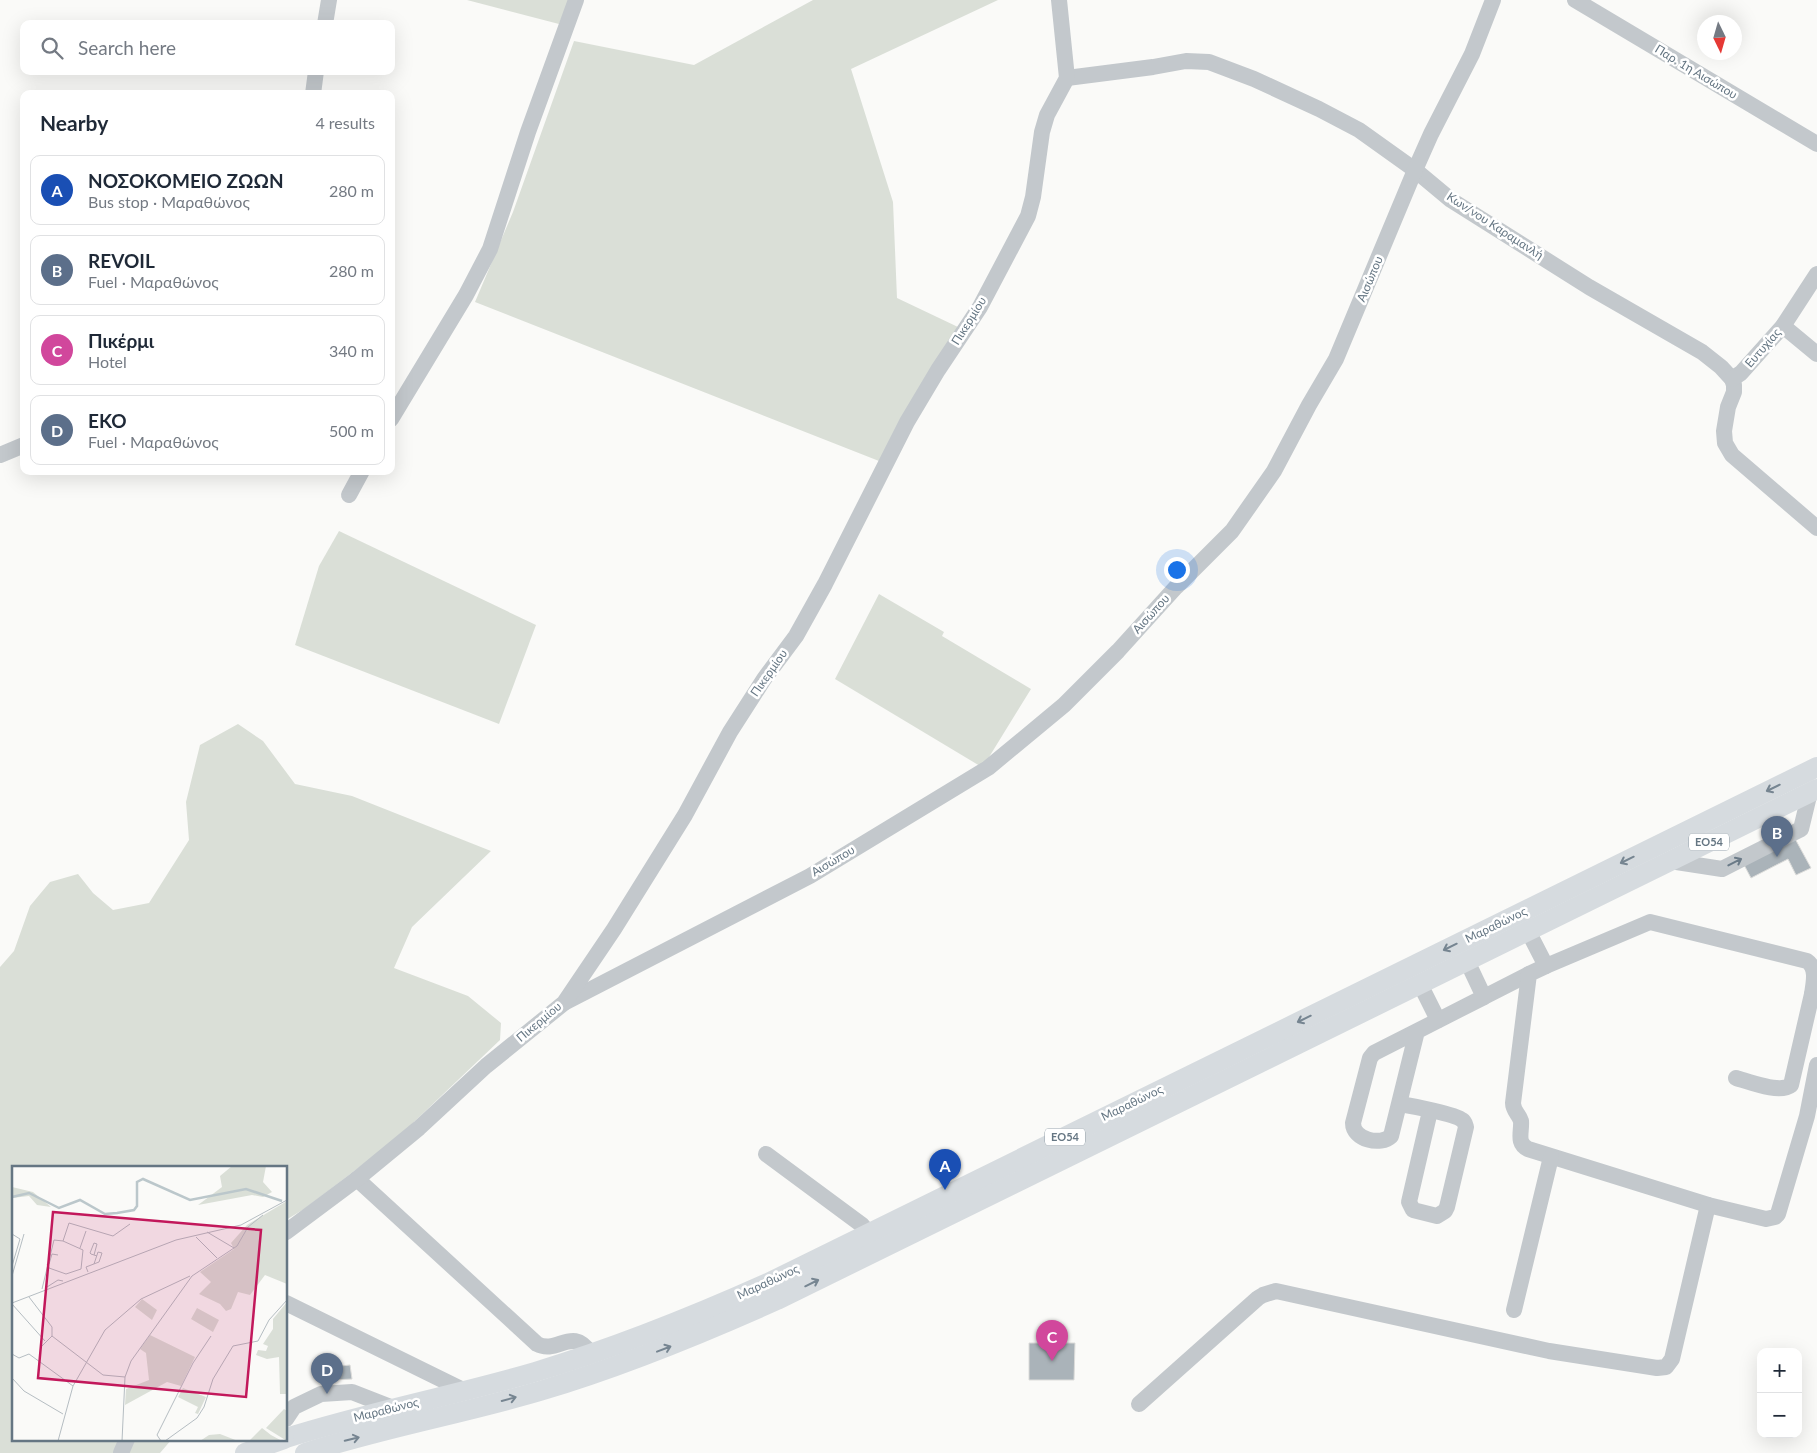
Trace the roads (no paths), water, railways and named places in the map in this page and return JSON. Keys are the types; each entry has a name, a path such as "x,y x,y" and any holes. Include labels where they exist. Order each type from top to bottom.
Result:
{"main road":[{"name":"Μαραθώνος","path":"288,1437 533,1372 591,1354 666,1327 718,1305 1817,767"},
{"name":"Μαραθώνος","path":"305,1453 538,1392 632,1362 702,1334 777,1300 1813,790"},
{"name":"Μαραθώνος","path":"245,1453 278,1440"}],"street":[{"path":"326,20 329,0"},
{"path":"395,412 466,295 490,249 528,132 576,0"},
{"path":"1059,0 1067,78"},
{"name":"Αισώπου","path":"564,1003 661,954 826,866 988,768 1064,705 1232,531 1274,471 1336,359 1431,134 1472,54 1492,0"},
{"name":"Παρ. 1η Αισώπου","path":"1575,0 1817,144"},
{"name":"Κων/νου Καραμανλή","path":"1067,78 1186,61 1209,62 1254,78 1359,130 1415,170 1451,200 1589,287 1702,352 1721,367 1732,379"},
{"path":"314,90 315,75"},
{"name":"Πικερμίου","path":"288,1231 357,1179 419,1128 486,1066 564,1003 614,929 685,815 735,724 764,679 796,636 825,584 907,422 938,370 980,307 1028,216 1033,196 1042,132 1047,116 1067,78"},
{"path":"1782,326 1817,274"},
{"name":"Ευτυχίας","path":"1732,379 1741,373 1782,326 1817,354"},
{"path":"1732,379 1734,392 1728,407 1724,430 1725,444 1732,455 1817,528"},
{"path":"0,455 20,447"},
{"path":"350,495 360,475"},
{"path":"1670,861 1722,869 1801,829 1813,790"},
{"path":"1417,1031 1393,1132 1388,1139 1379,1141 1363,1138 1355,1132 1353,1123 1371,1055 1376,1051 1546,966 1645,923 1652,923 1807,961 1814,965 1815,994 1791,1084 1787,1088 1778,1089 1736,1078"},
{"path":"1528,931 1546,966"},
{"path":"1467,961 1484,997"},
{"path":"1529,974 1513,1106 1520,1120 1522,1145 1528,1150 1708,1205 1766,1219 1775,1217 1780,1208 1808,1116 1817,1065"},
{"path":"1420,984 1438,1020"},
{"path":"1400,1104 1430,1111 1461,1119 1466,1127 1447,1207 1438,1216 1413,1210 1408,1202 1430,1111"},
{"path":"766,1154 862,1225 868,1233"},
{"path":"1514,1310 1551,1156"},
{"path":"357,1179 537,1344 545,1347 570,1340 582,1343 591,1354"},
{"path":"1140,1404 1258,1298 1263,1294 1276,1291 1549,1351 1662,1368 1670,1364 1672,1359 1708,1205"},
{"path":"288,1304 465,1391"},
{"path":"288,1416 294,1407 321,1394 352,1392 393,1408"},
{"path":"121,1453 127,1440"}],"place":[{"name":"REVOIL","path":"1777,857"},
{"name":"ΝΟΣΟΚΟΜΕΙΟ ΖΩΩΝ","path":"945,1190"},
{"name":"Πικέρμι","path":"1052,1361"},
{"name":"EKO","path":"327,1394"}]}
